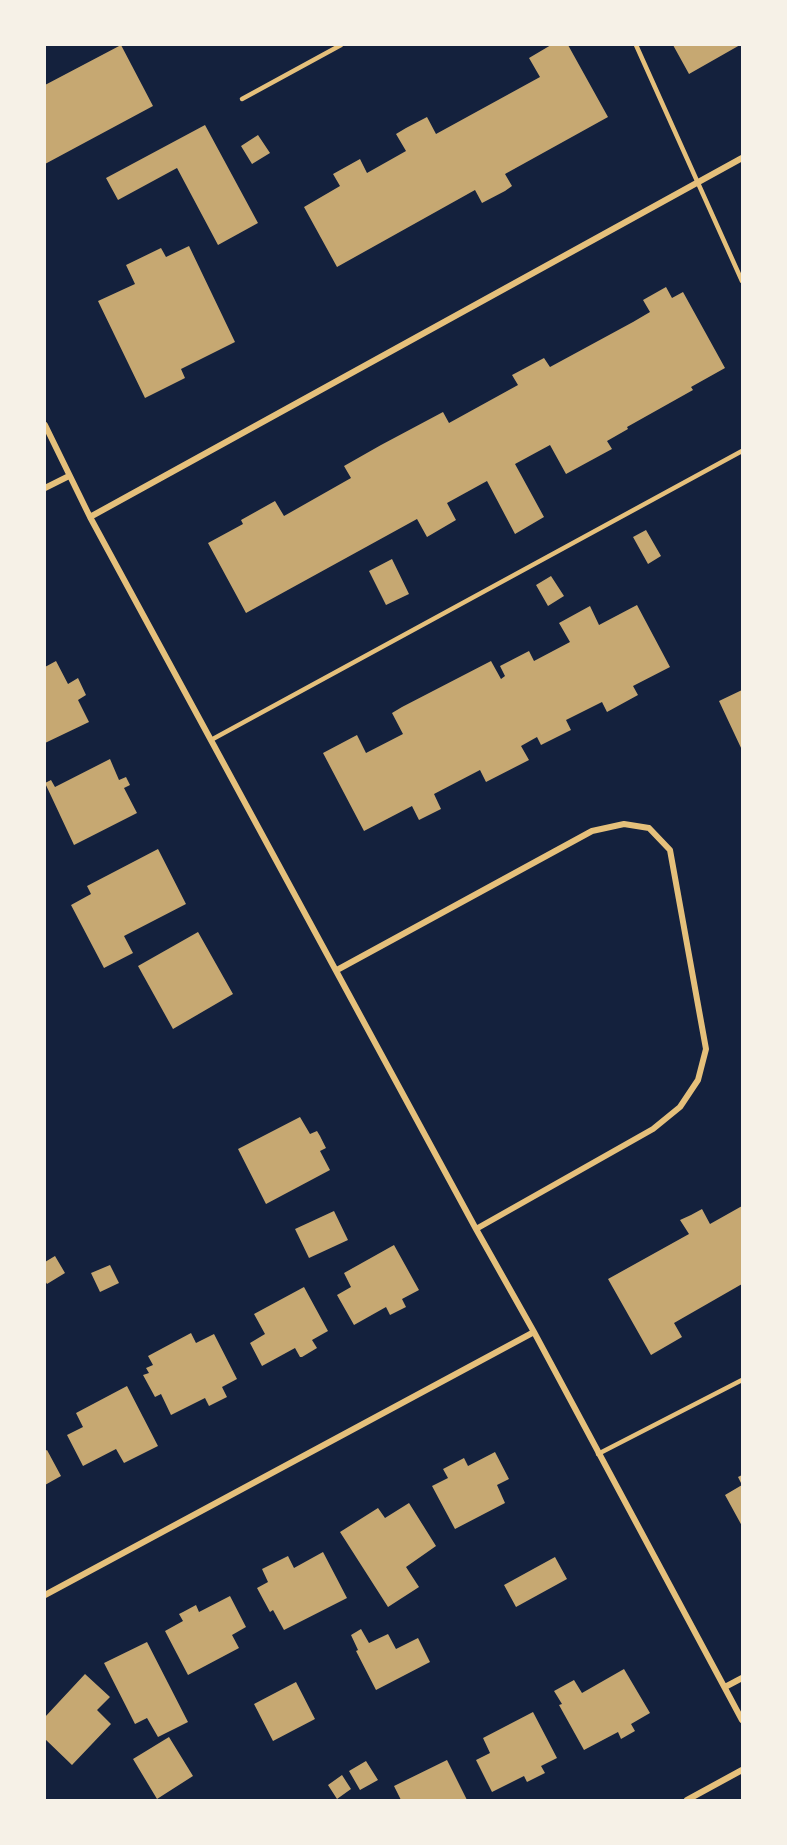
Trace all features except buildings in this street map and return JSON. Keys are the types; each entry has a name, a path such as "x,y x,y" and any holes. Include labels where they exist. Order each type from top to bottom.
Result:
{"street":[{"path":"90,518 742,158"},
{"path":"45,425 90,518 534,1332 742,1720"},
{"path":"45,488 69,476"},
{"path":"337,970 592,831 624,824 649,828 670,850 706,1049 698,1080 681,1107 653,1129 476,1229"},
{"path":"45,1595 534,1332"},
{"path":"724,1688 742,1678"},
{"path":"687,1800 742,1770"}],"lane":[{"path":"242,99 341,45"},
{"path":"636,45 742,281"},
{"path":"212,740 742,451"},
{"path":"598,1454 742,1380"}]}
